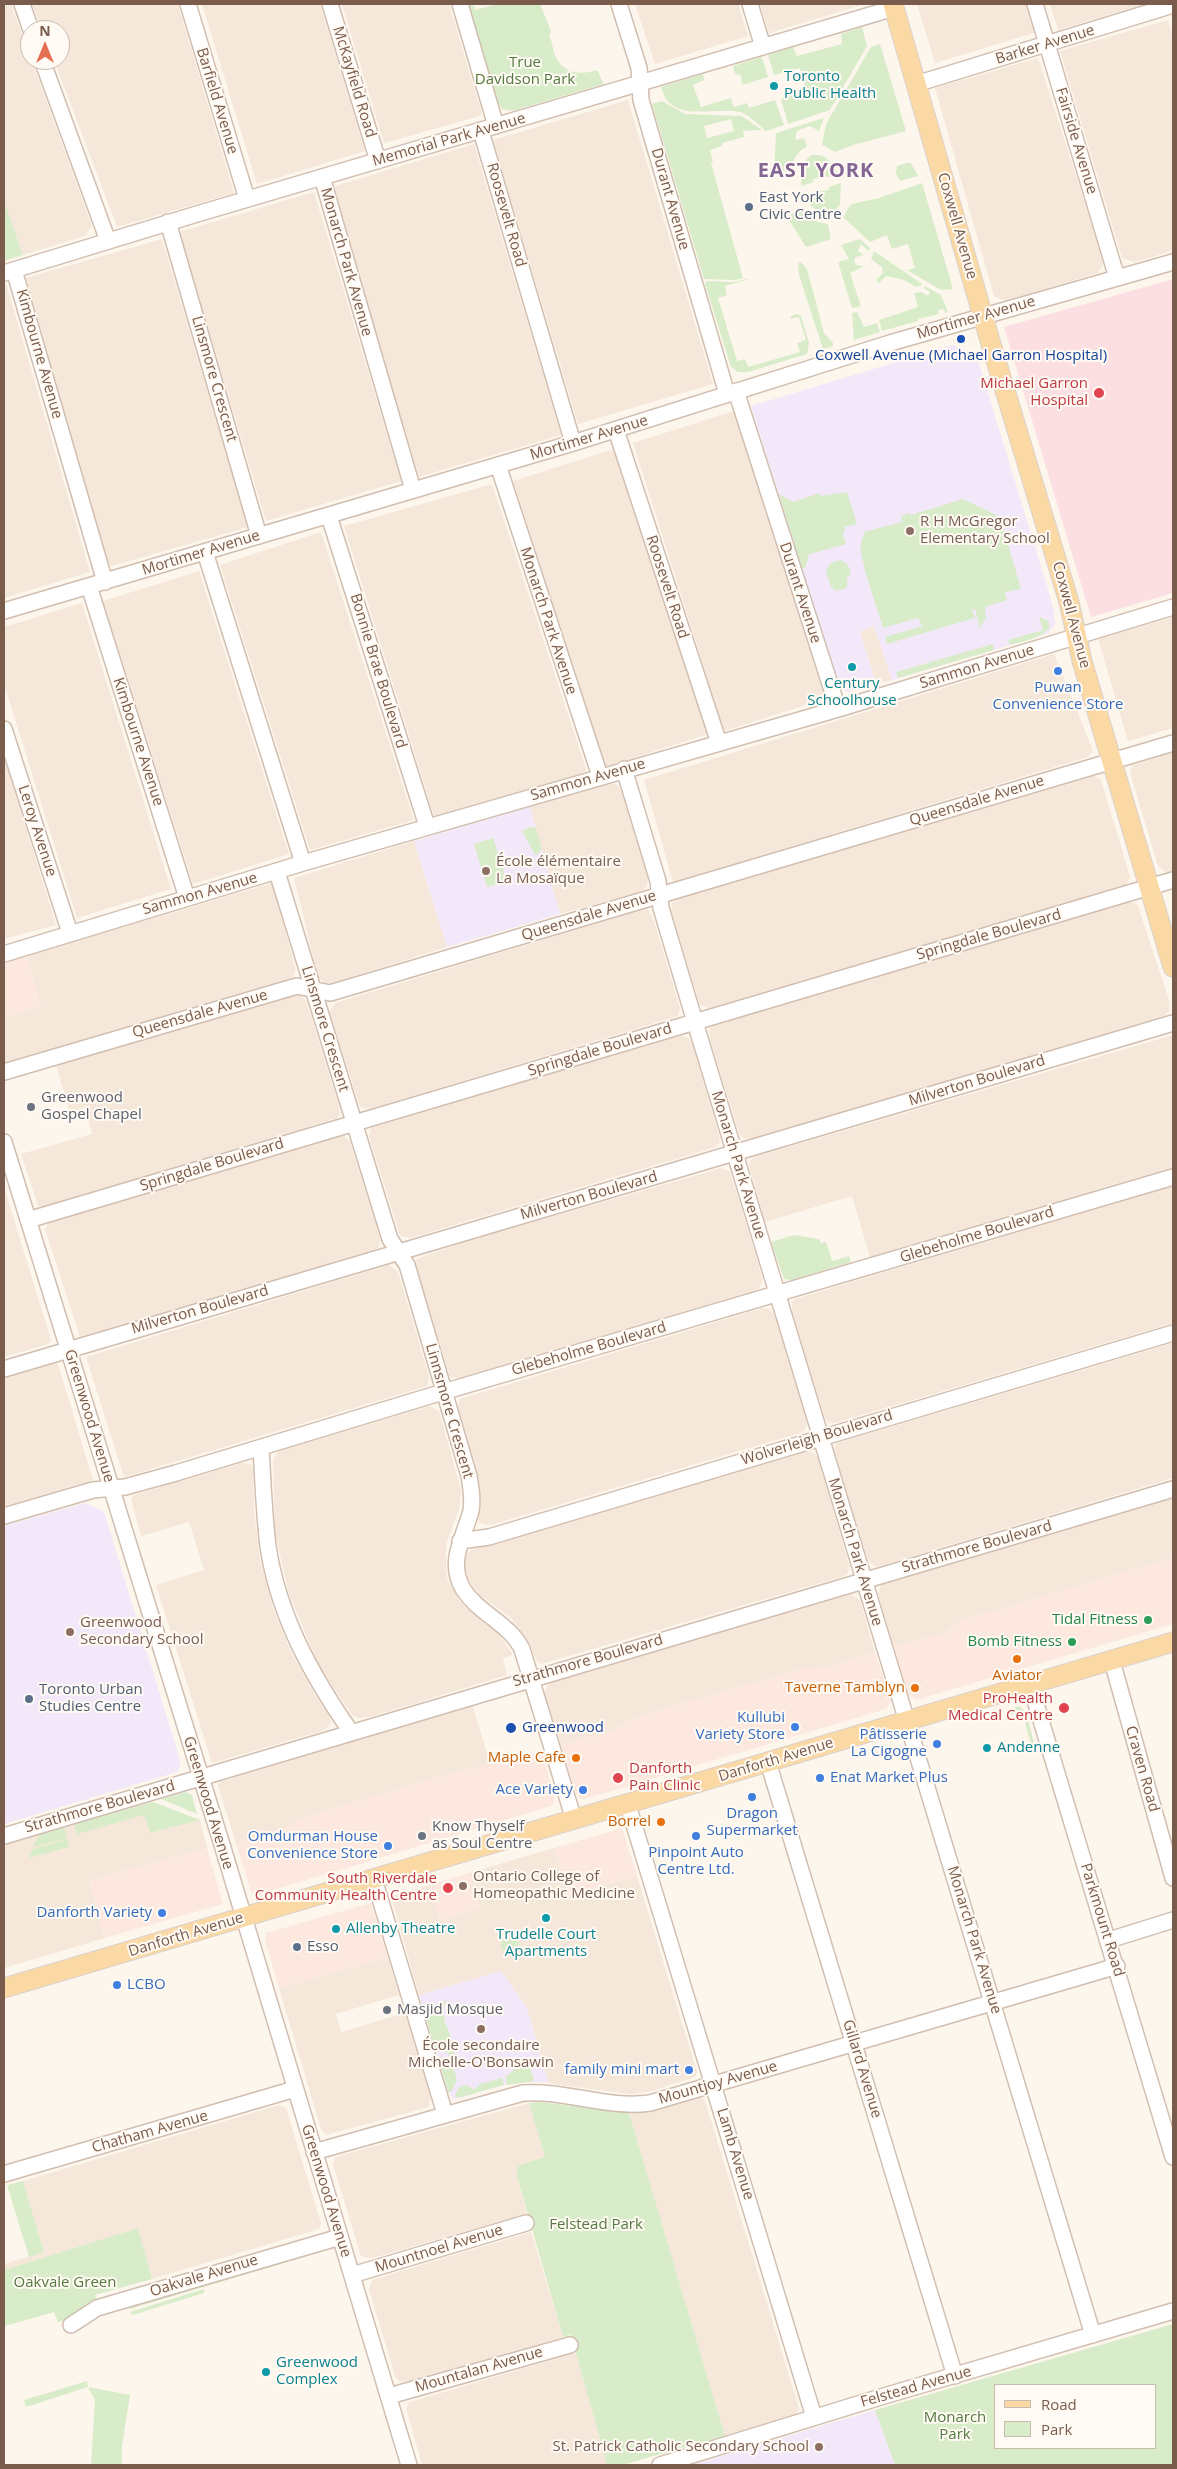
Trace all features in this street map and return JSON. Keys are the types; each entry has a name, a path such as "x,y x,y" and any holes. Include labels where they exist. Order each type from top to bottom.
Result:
{"main road":[{"name":"Coxwell Avenue","path":"894,6 983,317 1069,602 1082,661 1173,967"},
{"name":"Danforth Avenue","path":"4,1988 1173,1642"}],"street":[{"path":"22,4 28,20"},
{"name":"Barfield Avenue","path":"188,4 247,199"},
{"name":"McKayfield Road","path":"330,4 378,161"},
{"name":"Roosevelt Road","path":"460,4 488,128 573,443"},
{"name":"Durant Avenue","path":"619,4 639,68 641,100 731,392 838,709"},
{"path":"750,4 763,47"},
{"name":"Fairside Avenue","path":"1036,4 1117,278"},
{"name":"Barker Avenue","path":"916,84 1173,5"},
{"name":"Memorial Park Avenue","path":"9,272 168,222 763,47 894,6"},
{"path":"46,70 108,241"},
{"name":"Monarch Park Avenue","path":"322,177 413,490"},
{"name":"Linsmore Crescent","path":"168,222 259,536"},
{"name":"Mortimer Avenue","path":"4,611 616,430 890,343 1173,262"},
{"name":"Kimbourne Avenue","path":"9,272 105,582"},
{"name":"Roosevelt Road","path":"616,430 719,743"},
{"name":"Monarch Park Avenue","path":"498,465 600,776"},
{"name":"Bonnie Brae Boulevard","path":"329,516 427,826"},
{"path":"204,552 303,863"},
{"name":"Kimbourne Avenue","path":"89,586 187,898"},
{"name":"Sammon Avenue","path":"4,954 427,826 838,709 1173,607"},
{"name":"Leroy Avenue","path":"4,729 70,933"},
{"name":"Queensdale Avenue","path":"4,1072 298,986 330,993 1173,743"},
{"name":"Monarch Park Avenue","path":"624,769 660,895 661,908 695,1022 1092,2335"},
{"name":"Linsmore Crescent","path":"277,872 374,1186"},
{"name":"Springdale Boulevard","path":"28,1220 1173,880"},
{"name":"Milverton Boulevard","path":"4,1369 1173,1023"},
{"name":"Greenwood Avenue","path":"4,1142 409,2465"},
{"name":"Glebeholme Boulevard","path":"4,1516 93,1490 112,1490 261,1448 443,1392 1173,1177"},
{"name":"Linnsmore Crescent","path":"374,1186 390,1239 407,1265 443,1392 460,1444 472,1494 471,1510 456,1552 456,1564 462,1588 480,1609 518,1640 574,1820"},
{"name":"Wolverleigh Boulevard","path":"460,1541 489,1537 1173,1333"},
{"path":"261,1448 268,1546 279,1595 297,1641 324,1694 351,1732"},
{"name":"Strathmore Boulevard","path":"4,1836 531,1678 1173,1489"},
{"name":"Craven Road","path":"1112,1661 1173,1878"},
{"name":"Parkmount Road","path":"1030,1684 1117,1966 1173,2157"},
{"name":"Gillard Avenue","path":"768,1762 955,2376"},
{"name":"Lamb Avenue","path":"628,1804 814,2417"},
{"path":"374,1879 445,2114"},
{"path":"1109,1940 1173,1920"},
{"name":"Mountjoy Avenue","path":"314,2152 523,2093 541,2093 635,2104 650,2103 1117,1966"},
{"name":"Chatham Avenue","path":"4,2174 295,2089"},
{"name":"Mountnoel Avenue","path":"352,2275 526,2223"},
{"name":"Oakvale Avenue","path":"71,2325 97,2308 340,2237"},
{"name":"Felstead Avenue","path":"660,2465 814,2417 1173,2311"},
{"name":"Mountalan Avenue","path":"389,2396 570,2345"}],"shaded area":[{"path":"4,4 11,4 20,29 20,70 35,70 92,226 85,236 23,255 4,201"},
{"path":"32,4 178,4 234,193 117,227 58,70 70,70 70,20 38,20"},
{"path":"202,4 320,4 365,151 257,184"},
{"path":"342,4 449,4 482,114 384,143"},
{"path":"635,4 738,4 748,36 655,64"},
{"path":"760,4 865,4 769,33"},
{"path":"917,4 1028,4 1037,32 935,63"},
{"path":"1050,4 1144,4 1058,30"},
{"path":"1168,20 1173,38 1173,251 1134,262 1122,258 1060,51"},
{"path":"1038,58 1104,262 1098,273 1005,301 994,296 935,88"},
{"path":"628,100 713,384 578,424 493,140"},
{"path":"474,144 561,435 419,477 332,187"},
{"path":"314,192 401,481 266,521 179,232"},
{"path":"162,239 248,527 108,567 26,278"},
{"name":"Michael Garron Hospital","path":"1173,279 1173,593 1091,617 1004,327"},
{"path":"6,283 90,572 4,598 4,284"},
{"name":"R H McGregor Elementary School","path":"953,345 977,357 1047,586 1054,611 1055,624 1048,633 1037,637 892,680 874,626 860,632 876,684 847,692 838,684 751,406"},
{"path":"734,411 825,699 724,731 633,443"},
{"path":"617,448 708,734 605,767 513,481"},
{"path":"492,484 587,772 434,816 344,526"},
{"path":"321,532 414,820 310,850 220,565"},
{"path":"199,571 289,854 193,884 103,601"},
{"path":"82,603 171,889 77,918 4,684 4,627"},
{"path":"1173,617 1173,728 1128,741 1098,639"},
{"path":"874,626 892,680 876,684 860,632"},
{"path":"1054,654 1092,748 1092,752 1088,757 673,882 644,780"},
{"path":"1173,752 1173,871 1166,873 1158,866 1130,773 1133,765"},
{"path":"4,756 56,925 4,939"},
{"path":"1095,776 1101,780 1130,877 1126,885 709,1008 700,1005 671,911 672,903 677,899"},
{"path":"608,783 616,784 621,789 648,878 647,886 642,891 560,914 530,807"},
{"name":"École élémentaire La Mosaïque","path":"530,807 560,914 447,947 414,841"},
{"path":"414,841 447,947 332,983 324,983 318,976 294,878"},
{"path":"272,883 295,966 295,973 291,978 4,1063 4,1017 41,1006 26,956"},
{"path":"1129,902 1137,904 1169,1000 1170,1011 1164,1016 755,1138 747,1139 740,1136 710,1039 709,1029 712,1026"},
{"path":"644,909 648,910 653,918 680,1008 678,1016 369,1109 360,1107 329,1012 335,1003"},
{"path":"26,956 41,1006 4,1017 4,963"},
{"path":"300,995 306,1000 338,1103 340,1114 337,1118 46,1206 38,1206 21,1154 92,1134 85,1108 70,1112 56,1065"},
{"path":"679,1035 689,1038 692,1043 719,1135 720,1142 716,1147 410,1238 400,1236 369,1136 371,1128"},
{"path":"1173,1035 1173,1167 870,1257 852,1196 765,1222 749,1166 749,1162 754,1157"},
{"path":"338,1136 344,1136 350,1142 380,1238 377,1249 80,1337 45,1229 49,1222"},
{"path":"722,1168 730,1172 737,1193 763,1280 759,1289 460,1378 450,1377 416,1268 416,1259 464,1242"},
{"path":"1173,1186 1173,1323 835,1423 828,1422 825,1419 792,1311 792,1302 795,1299"},
{"path":"4,1187 51,1340 48,1344 4,1357"},
{"path":"389,1265 397,1271 400,1278 429,1377 427,1386 124,1477 86,1357"},
{"path":"763,1308 769,1309 774,1314 806,1419 807,1425 803,1432 494,1524 486,1525 479,1523 477,1517 479,1504 478,1475 458,1406 460,1399"},
{"path":"1173,1343 1173,1478 876,1567 868,1561 834,1450 837,1443"},
{"path":"54,1362 58,1364 93,1480 4,1506 4,1377"},
{"path":"430,1406 439,1411 461,1490 459,1510 446,1544 446,1572 448,1581 461,1603 499,1634 513,1655 503,1658 507,1675 370,1717 359,1718 352,1715 319,1666 289,1594 275,1533 273,1460 278,1452 286,1449"},
{"path":"805,1451 814,1453 818,1458 850,1568 847,1574 841,1577 541,1664 536,1660 530,1644 510,1617 480,1595 467,1578 464,1558 473,1549"},
{"path":"242,1463 250,1464 253,1468 254,1511 260,1559 273,1608 291,1652 313,1692 329,1716 331,1723 325,1730 212,1763 156,1585 204,1570 189,1522 141,1536 131,1499 134,1495"},
{"path":"1173,1498 1173,1558 960,1621 946,1633 894,1647 878,1594 881,1585"},
{"path":"85,1503 104,1512 181,1763 177,1772 4,1824 4,1526"},
{"path":"1173,1558 1173,1624 916,1700 908,1694 894,1647 946,1633 960,1621"},
{"path":"851,1594 860,1600 875,1653 828,1667 802,1669 637,1717 609,1732 561,1745 544,1692 549,1683"},
{"path":"875,1653 891,1701 886,1709 584,1799 580,1799 576,1794 561,1745 609,1732 637,1717 802,1669 828,1667"},
{"path":"472,1705 491,1765 453,1773 305,1817 284,1828 236,1844 218,1785 220,1782"},
{"path":"542,1751 555,1802 551,1806 257,1895 251,1891 236,1844 284,1828 305,1817 453,1773"},
{"path":"141,1805 150,1833 200,1820 207,1848 89,1881 105,1938 4,1968 4,1845"},
{"path":"622,1828 637,1876 568,1895 554,1848"},
{"path":"207,1848 223,1904 105,1938 89,1881"},
{"name":"Trudelle Court Apartments","path":"554,1848 569,1895 637,1876 697,2072 695,2077 649,2092 629,2094 552,2084 548,2082 527,2008 501,1971 419,1995 391,1896 429,1885 440,1920 479,1908 469,1873"},
{"path":"469,1873 479,1908 440,1920 429,1885"},
{"path":"371,1903 388,1957 279,1988 265,1940 266,1933"},
{"path":"388,1957 399,1995 336,2014 341,2032 405,2013 430,2095 429,2107 326,2135 321,2129 279,1988"},
{"name":"École secondaire Michelle-O'Bonsawin","path":"501,1971 527,2008 548,2082 516,2082 454,2099 448,2092 419,1995"},
{"path":"699,2097 704,2099 706,2104 799,2408 798,2412 792,2416 725,2436 629,2113 646,2112"},
{"path":"529,2103 545,2157 519,2165 516,2173 527,2214 380,2256 368,2258 361,2256 333,2165 335,2157"},
{"path":"279,2105 286,2108 321,2223 319,2229 152,2279 138,2228 4,2270 4,2264 44,2252 23,2181"},
{"path":"531,2232 563,2337 409,2381 399,2381 395,2376 369,2290 372,2280"},
{"path":"576,2353 607,2465 422,2465 406,2408 410,2402"},
{"name":"St. Patrick Catholic Secondary School","path":"875,2410 895,2465 692,2465 808,2430"}],"green space":[{"name":"True Davidson Park","path":"469,4 473,4 475,10 497,4 540,4 551,31 549,36 554,52 562,66 578,73 597,70 604,84 512,111 502,109 497,101"},
{"path":"862,27 867,46 830,110 788,124 781,99 806,91 800,68 774,75 768,55 793,47 797,56 842,44 841,34"},
{"path":"880,44 906,131 853,145 835,152 822,145 826,124 871,47"},
{"path":"762,57 768,77 742,85 741,75 735,74 733,66"},
{"path":"703,74 704,80 693,85 701,107 731,98 734,107 747,103 749,108 775,100 784,125 766,131 744,113 729,111 694,112 674,106 666,99 661,87"},
{"path":"662,101 685,114 742,116 762,130 743,131 744,137 722,143 722,146 710,150 713,162 711,163 743,278 736,280 704,279 652,104","holes":["731,119 734,131 707,138 704,126"]},
{"path":"824,118 819,131 810,126 797,131 795,140 804,138 807,146 794,159 790,176 774,175 776,133"},
{"path":"811,155 825,157 839,175 813,179 814,182 801,186 802,164"},
{"path":"910,162 918,176 900,181 896,173 897,166"},
{"path":"841,183 840,204 830,213 825,214 815,209 803,194 829,190 829,187"},
{"path":"922,183 953,289 941,290 907,270 915,268 908,244 892,249 887,235 870,242 843,217 851,204 879,198"},
{"path":"4,201 23,255 4,261"},
{"path":"800,209 814,221 828,224 831,239 806,247 787,217"},
{"path":"860,239 870,248 868,251 861,244 858,251 864,255 856,257 854,261 856,265 864,266 850,273 861,306 852,308 838,262 849,259 841,245"},
{"path":"874,251 922,285 916,287 904,280 886,276 879,283 876,280 883,273 882,267 871,259"},
{"path":"801,262 807,269 824,333 833,343 833,346 823,349 799,275 798,263"},
{"path":"749,279 725,286 727,295 718,298 737,361 745,359 748,367 800,352 797,343 806,340 799,317 790,319 791,316 797,314 801,316 809,343 807,354 748,372 738,372 731,367 705,284 707,281 734,282"},
{"path":"925,286 941,295 948,312 945,313 944,309 938,310 939,314 882,331 879,320 918,307 914,293 921,292 928,296 930,292 924,288"},
{"path":"857,312 864,327 877,323 880,332 854,340 852,313"},
{"path":"847,492 857,524 845,527 843,535 846,544 807,555 809,556 805,568 802,569 779,494 793,502 820,493 821,496"},
{"path":"963,499 1000,517 1021,589 1005,592 1007,600 985,607 986,618 980,628 975,609 972,610 975,618 887,644 885,637 922,626 918,618 883,628 865,571 860,548 864,532 902,522 901,516 908,513 911,515"},
{"path":"841,560 848,565 851,574 847,578 847,588 836,591 831,587 826,571 830,563"},
{"path":"1039,617 1049,621 1049,628 1045,632 1031,639 1010,645 1008,640 1043,630"},
{"path":"993,644 994,650 898,678 896,672"},
{"path":"530,827 536,828 542,849 535,855 522,831"},
{"path":"493,838 507,881 487,887 474,844"},
{"path":"794,1235 819,1239 821,1243 826,1242 832,1261 849,1256 851,1262 792,1280 784,1279 771,1242"},
{"path":"1019,1706 1026,1712 1034,1743 1031,1744 1022,1712 1012,1715 1007,1713 1006,1710"},
{"path":"186,1792 192,1795 197,1814 161,1799"},
{"path":"153,1802 200,1820 150,1833 144,1815 77,1834 74,1824"},
{"path":"64,1827 67,1838 33,1847 40,1834"},
{"path":"67,1839 69,1847 29,1858 33,1849"},
{"path":"506,1936 514,1936 519,1941 517,1952 506,1954 501,1949 501,1941"},
{"path":"447,2000 441,2011 445,2018 444,2021 448,2028 455,2055 450,2056 444,2050 435,2048 423,2010"},
{"path":"441,2057 452,2062 457,2080 451,2092 448,2092 438,2058"},
{"path":"524,2061 529,2063 534,2081 507,2085 505,2077 514,2070 515,2064 523,2063"},
{"path":"502,2078 504,2085 458,2098 455,2095 459,2087 467,2085 474,2090 480,2084"},
{"name":"Felstead Park","path":"540,2102 629,2113 725,2436 622,2465 607,2465 571,2335 563,2337 516,2173 519,2165 545,2157 529,2103"},
{"path":"23,2181 44,2252 29,2257 7,2185"},
{"name":"Oakvale Green","path":"138,2228 152,2279 95,2295 98,2302 68,2319 58,2322 54,2312 5,2326 4,2329 4,2270"},
{"path":"320,2249 321,2252 130,2309 130,2306"},
{"path":"204,2289 204,2293 133,2315 130,2312"},
{"name":"Monarch Park","path":"1173,2324 1173,2465 895,2465 875,2410"},
{"path":"87,2381 88,2387 26,2407 24,2400"},
{"path":"88,2387 130,2395 122,2446 122,2465 91,2465 95,2400"}],"place":[{"name":"Toronto Public Health","path":"774,86"},
{"name":"East York Civic Centre","path":"749,207"},
{"name":"Coxwell Avenue (Michael Garron Hospital)","path":"961,339"},
{"name":"Michael Garron Hospital","path":"1099,393"},
{"name":"R H McGregor Elementary School","path":"910,531"},
{"name":"Century Schoolhouse","path":"852,667"},
{"name":"Puwan Convenience Store","path":"1058,671"},
{"name":"École élémentaire La Mosaïque","path":"486,871"},
{"name":"Greenwood Gospel Chapel","path":"31,1107"},
{"name":"Tidal Fitness","path":"1148,1620"},
{"name":"Greenwood Secondary School","path":"70,1632"},
{"name":"Bomb Fitness","path":"1072,1642"},
{"name":"Aviator","path":"1017,1659"},
{"name":"Taverne Tamblyn","path":"915,1688"},
{"name":"Toronto Urban Studies Centre","path":"29,1699"},
{"name":"ProHealth Medical Centre","path":"1064,1708"},
{"name":"Kullubi Variety Store","path":"795,1727"},
{"name":"Greenwood","path":"511,1728"},
{"name":"Pâtisserie La Cigogne","path":"937,1744"},
{"name":"Andenne","path":"987,1748"},
{"name":"Maple Cafe","path":"576,1758"},
{"name":"Danforth Pain Clinic","path":"618,1778"},
{"name":"Enat Market Plus","path":"820,1778"},
{"name":"Ace Variety","path":"583,1790"},
{"name":"Dragon Supermarket","path":"752,1797"},
{"name":"Borrel","path":"661,1822"},
{"name":"Know Thyself as Soul Centre","path":"422,1836"},
{"name":"Pinpoint Auto Centre Ltd.","path":"696,1836"},
{"name":"Omdurman House Convenience Store","path":"388,1846"},
{"name":"Ontario College of Homeopathic Medicine","path":"463,1886"},
{"name":"South Riverdale Community Health Centre","path":"448,1888"},
{"name":"Danforth Variety","path":"162,1913"},
{"name":"Trudelle Court Apartments","path":"546,1918"},
{"name":"Allenby Theatre","path":"336,1929"},
{"name":"Esso","path":"297,1947"},
{"name":"LCBO","path":"117,1985"},
{"name":"Masjid Mosque","path":"387,2010"},
{"name":"École secondaire Michelle-O'Bonsawin","path":"481,2029"},
{"name":"family mini mart","path":"689,2070"},
{"name":"Greenwood Complex","path":"266,2372"},
{"name":"St. Patrick Catholic Secondary School","path":"819,2447"}],"district":[{"name":"EAST YORK","path":"816,171"}]}
